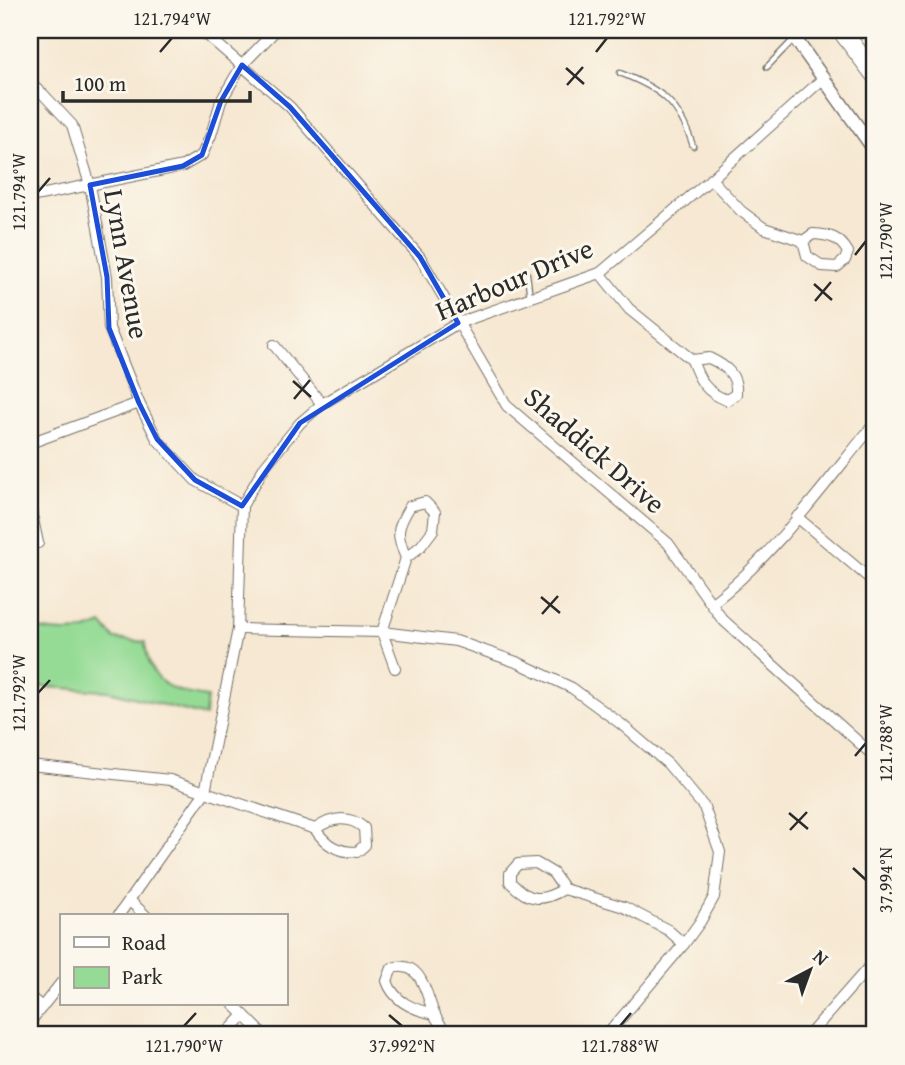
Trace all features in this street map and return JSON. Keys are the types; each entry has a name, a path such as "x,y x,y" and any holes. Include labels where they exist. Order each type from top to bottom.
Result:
{"highway":[{"path":"841,30 875,75"}],"street":[{"name":"Shaddick Drive","path":"201,30 290,107 421,257 507,406 668,543 722,619 875,757"},
{"path":"30,197 183,166 202,155 221,101 242,65 276,30"},
{"path":"792,34 875,151"},
{"name":"Harbour Drive","path":"120,914 205,792 238,629 242,506 265,466 300,423 322,404 458,323 600,273 825,77"},
{"name":"Lynn Avenue","path":"30,84 72,125 90,185 107,277 109,328 139,403 157,439 195,480 242,506"},
{"path":"711,178 741,212 764,228 803,241"},
{"path":"813,234 841,240 848,251 845,260 837,267 822,266 807,256 803,241 813,234"},
{"path":"600,273 629,309 692,360 700,382 714,396 727,400 736,394 737,384 723,364 709,358 692,360"},
{"path":"274,345 322,404"},
{"path":"30,443 139,403"},
{"path":"712,603 737,584 875,423"},
{"path":"395,668 382,632 406,558 421,546 433,530 435,512 425,502 410,506 400,522 397,537 406,558"},
{"path":"30,505 38,543"},
{"path":"797,517 875,583"},
{"path":"238,629 382,632 456,641 519,663 572,688 621,724 668,764 704,807 720,852 714,897 684,944 607,1035"},
{"path":"30,765 170,780 315,829 325,843 342,852 357,852 365,845 364,828 356,821 338,818 328,820 315,829"},
{"path":"564,889 550,897 534,898 521,894 510,882 510,873 518,864 536,863 553,873 564,889 624,907 667,930 684,944"},
{"path":"131,901 144,914"},
{"path":"809,1035 875,960"},
{"path":"435,1014 420,1011 392,994 387,982 392,968 410,968 423,980 435,1014 447,1035"},
{"path":"30,1022 60,984"},
{"path":"30,997 42,1007"},
{"path":"235,1006 264,1035"},
{"path":"225,1035 244,1015"}],"lane":[{"path":"768,67 792,34"},
{"path":"620,73 650,85 667,97 688,129 693,146"},
{"path":"527,274 530,298"}],"highlighted area":[{"path":"242,65 290,107 420,257 458,323 300,423 242,506 195,480 157,439 139,403 109,328 107,277 90,185 183,166 202,155 221,101"}],"green space":[{"path":"102,624 115,639 145,642 151,667 164,683 182,692 207,697 205,716 109,691 30,686 30,628 76,632"}]}
